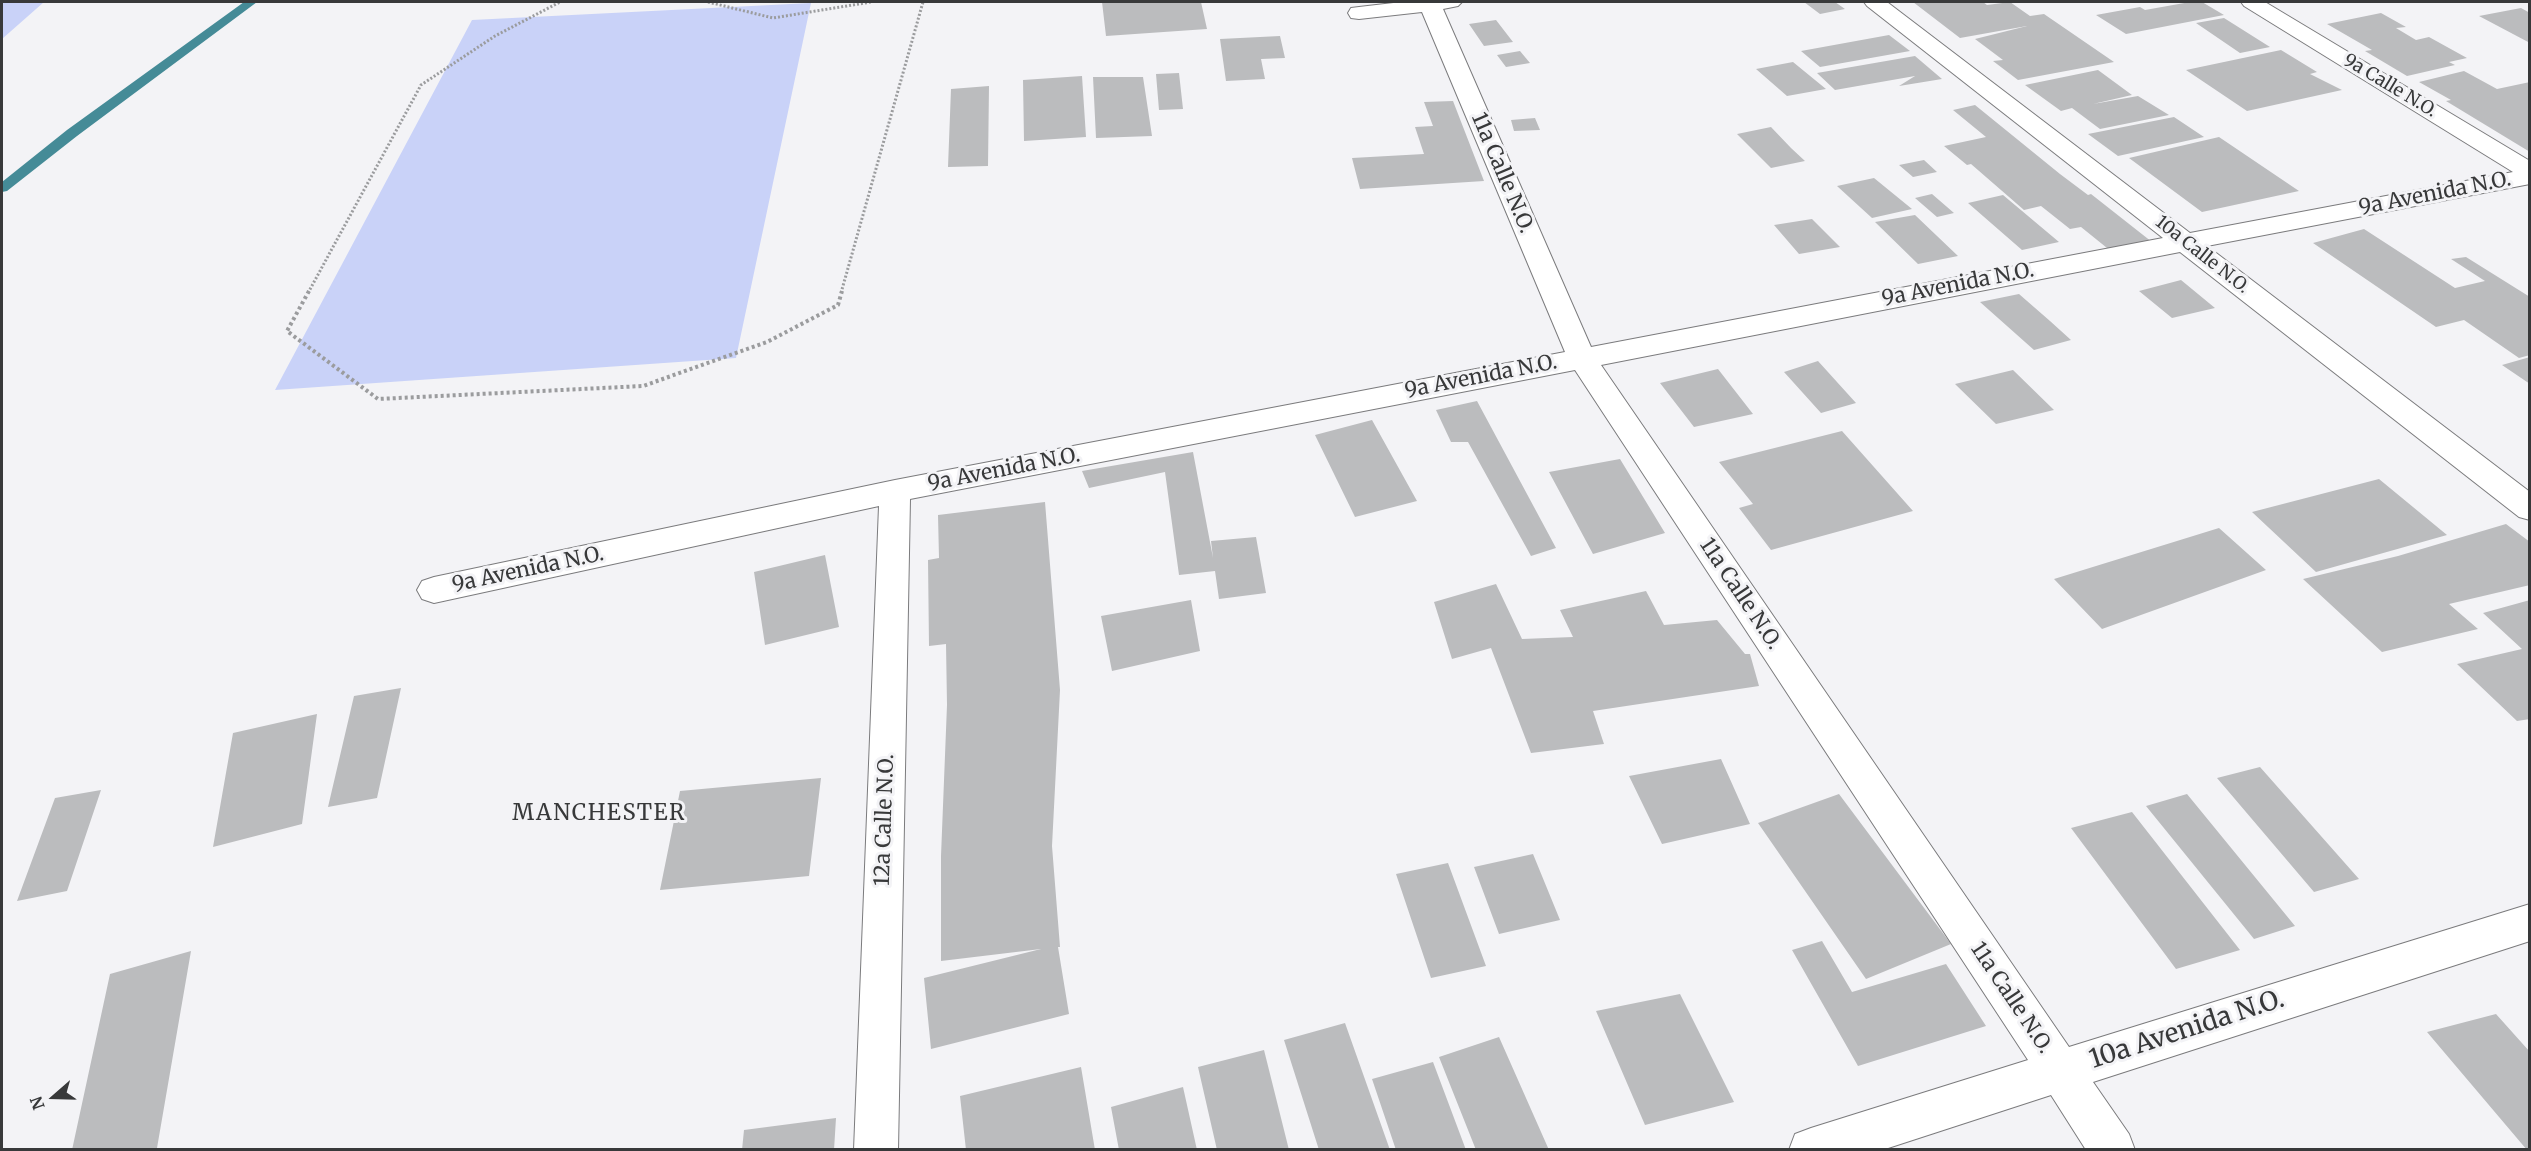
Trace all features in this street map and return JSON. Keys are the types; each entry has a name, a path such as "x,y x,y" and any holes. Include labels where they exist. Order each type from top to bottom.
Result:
{"street":[{"name":"10a Calle N.O.","path":"1874,2 2529,509"},
{"name":"9a Calle N.O.","path":"2251,2 2529,174"},
{"path":"1359,13 1441,3"},
{"name":"11a Calle N.O.","path":"1441,3 1581,357 2113,1149"},
{"name":"9a Avenida N.O.","path":"434,590 895,491 2529,174"},
{"name":"12a Calle N.O.","path":"876,1149 895,491"},
{"name":"10a Avenida N.O.","path":"1811,1149 2529,922"}],"path":[{"path":"560,2 495,36 421,85 287,331 378,399 643,386 767,342 838,305 923,2"},
{"path":"708,2 773,18 871,2"}],"shaded area":[{"path":"2,2 44,2 2,39"},
{"path":"811,3 736,358 275,390 472,20"}],"building":[{"path":"1102,2 1201,2 1207,29 1106,36"},
{"path":"1804,2 1835,2 1845,9 1820,14"},
{"path":"1913,2 1983,2 1987,5 2010,2 2030,16 2044,14 2114,62 2018,80 1993,61 2003,60 1975,39 2027,26 1960,38"},
{"path":"2202,2 2224,15 2126,34 2096,15 2140,7 2145,10"},
{"path":"2521,8 2530,13 2530,43 2479,16"},
{"path":"2381,13 2406,27 2396,28 2416,40 2429,37 2467,58 2449,62 2455,65 2407,76 2365,51 2372,50 2327,24"},
{"path":"2224,18 2270,47 2240,53 2196,23"},
{"path":"1496,20 1513,42 1484,46 1469,24"},
{"path":"1889,35 1910,51 1820,67 1801,51"},
{"path":"1280,36 1285,58 1261,59 1265,79 1226,81 1220,39"},
{"path":"2281,50 2317,72 2310,74 2342,90 2247,111 2186,70"},
{"path":"1520,51 1530,63 1506,67 1497,55"},
{"path":"1915,56 1942,79 1899,86 1915,76 1835,90 1817,73"},
{"path":"1793,62 1826,89 1787,96 1756,69"},
{"path":"2098,70 2132,95 2093,104 2138,96 2169,115 2100,129 2072,108 2061,111 2025,85"},
{"path":"2464,71 2497,89 2530,82 2530,152 2446,101 2451,100 2419,82"},
{"path":"1179,73 1183,109 1159,110 1156,74"},
{"path":"1082,76 1086,137 1024,141 1023,80"},
{"path":"1093,77 1143,77 1152,136 1096,138"},
{"path":"989,86 988,166 948,167 951,89"},
{"path":"1453,101 1484,181 1360,189 1352,158 1424,154 1415,127 1433,126 1424,102"},
{"path":"1975,105 2060,174 2088,195 2091,194 2152,242 2112,252 2081,227 2070,229 2041,206 2024,210 1971,164 1967,165 1944,146 1986,137 1953,110"},
{"path":"2174,117 2204,137 2118,156 2088,134"},
{"path":"1535,118 1540,130 1514,131 1511,120"},
{"path":"1771,127 1805,161 1771,168 1737,134"},
{"path":"2219,137 2299,191 2202,212 2129,158"},
{"path":"1924,160 1937,172 1913,177 1899,165"},
{"path":"1874,178 1912,209 1872,218 1837,186"},
{"path":"1932,194 1954,213 1937,217 1915,198"},
{"path":"2003,195 2059,242 2022,250 1968,203"},
{"path":"1915,215 1958,256 1918,264 1875,222"},
{"path":"1812,219 1840,247 1799,254 1774,225"},
{"path":"2364,229 2455,288 2485,281 2451,259 2466,257 2530,297 2530,355 2519,358 2464,320 2436,327 2313,243"},
{"path":"2181,280 2215,308 2172,318 2139,291"},
{"path":"2019,294 2071,340 2034,350 1980,302"},
{"path":"2530,357 2530,384 2502,365"},
{"path":"1818,361 1856,403 1821,413 1784,372"},
{"path":"1718,369 1753,414 1694,427 1660,383"},
{"path":"2013,370 2054,410 1996,424 1955,384"},
{"path":"1477,401 1556,548 1531,556 1468,442 1451,442 1436,410"},
{"path":"1372,420 1417,501 1355,517 1315,435"},
{"path":"1842,431 1913,511 1771,550 1739,508 1753,504 1719,462"},
{"path":"1193,452 1213,558 1211,541 1256,537 1266,593 1219,599 1215,571 1179,575 1165,472 1089,488 1082,471"},
{"path":"1620,459 1665,533 1593,554 1549,472"},
{"path":"2379,479 2447,535 2316,572 2252,512"},
{"path":"1045,502 1060,690 1052,846 1060,947 1058,947 1069,1014 931,1049 924,978 1041,949 941,961 941,856 947,705 946,644 929,646 928,560 939,558 938,515"},
{"path":"2506,524 2530,542 2530,585 2449,604 2478,629 2382,652 2303,579 2398,556"},
{"path":"2219,528 2266,570 2102,629 2054,579"},
{"path":"825,555 839,627 765,645 754,572"},
{"path":"1496,584 1522,639 1573,637 1560,610 1646,591 1664,625 1717,620 1745,654 1750,654 1759,686 1593,711 1604,744 1531,753 1491,648 1452,659 1434,602"},
{"path":"1191,600 1200,651 1112,671 1101,616"},
{"path":"2530,600 2530,719 2517,721 2457,664 2522,649 2483,613"},
{"path":"401,688 377,798 328,807 354,696"},
{"path":"317,714 302,824 213,847 233,733"},
{"path":"1721,759 1750,824 1662,844 1629,776"},
{"path":"2260,767 2359,879 2314,892 2217,778"},
{"path":"821,778 809,876 660,890 680,791"},
{"path":"101,790 67,891 17,901 55,798"},
{"path":"1839,794 1951,944 1866,979 1758,823"},
{"path":"2187,794 2295,926 2254,939 2146,806"},
{"path":"2132,812 2240,950 2176,969 2071,828"},
{"path":"1533,854 1560,920 1499,934 1474,867"},
{"path":"1448,863 1486,966 1431,978 1396,874"},
{"path":"1822,941 1852,992 1946,964 1986,1026 1858,1066 1792,950"},
{"path":"191,951 157,1148 72,1150 110,974"},
{"path":"1680,994 1734,1102 1645,1125 1596,1011"},
{"path":"2496,1014 2530,1052 2530,1150 2527,1150 2427,1032"},
{"path":"1345,1023 1390,1150 1319,1150 1284,1040"},
{"path":"1499,1037 1549,1150 1476,1150 1439,1057"},
{"path":"1264,1050 1289,1150 1217,1150 1198,1067"},
{"path":"1433,1062 1466,1150 1396,1150 1372,1079"},
{"path":"1081,1067 1095,1150 966,1150 960,1096"},
{"path":"1183,1087 1197,1150 1119,1150 1111,1107"},
{"path":"836,1118 834,1150 742,1150 744,1130"}],"waterway":[{"path":"2,188 72,133 251,2"}],"district":[{"name":"MANCHESTER","path":"599,814"}]}
